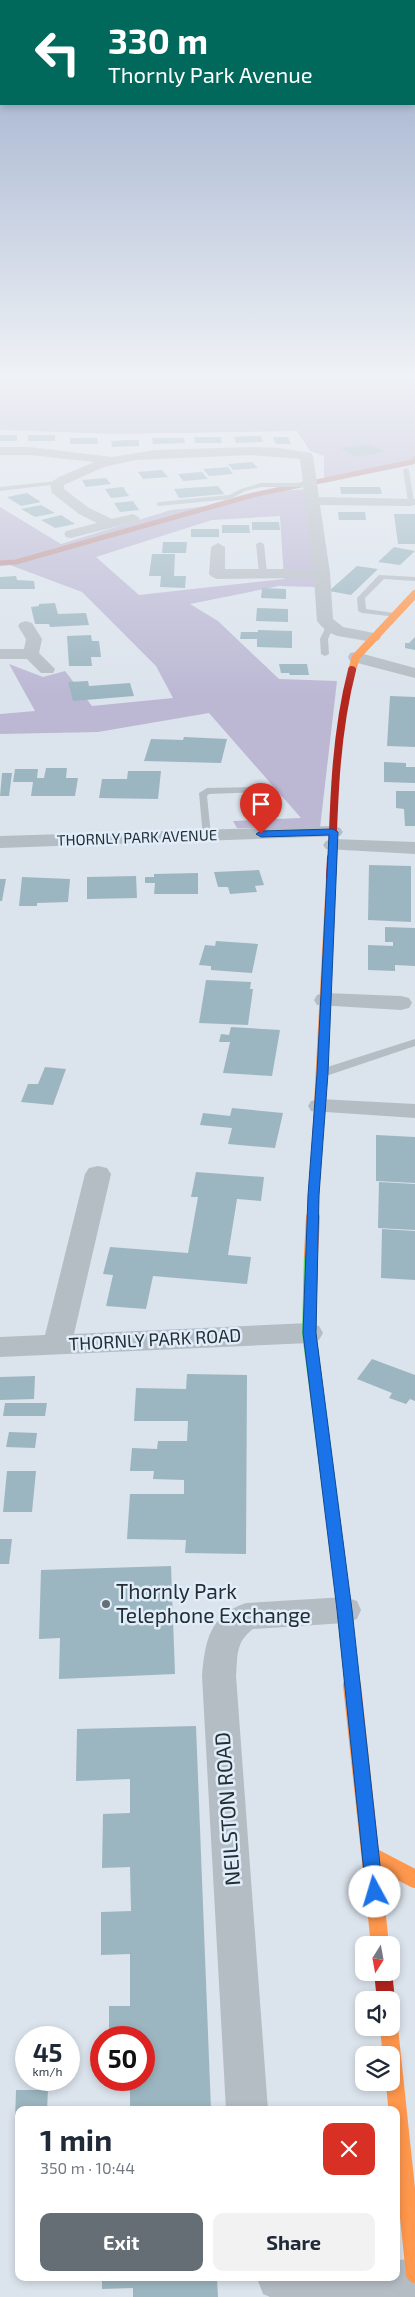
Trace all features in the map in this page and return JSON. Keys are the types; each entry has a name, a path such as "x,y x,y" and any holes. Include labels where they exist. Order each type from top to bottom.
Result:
{"main road":[{"path":"379,1936 345,1610 309,1333 313,1195 322,1073 336,779 344,694 356,657 415,594"},
{"path":"371,1856 415,1879"},
{"path":"390,2036 397,2106"},
{"path":"401,2146 410,2131"},
{"path":"400,2136 415,2274"}],"street":[{"path":"61,481 58,483 57,490 84,511 110,524"},
{"path":"310,484 322,573 325,621 338,631 373,637"},
{"path":"313,501 411,502"},
{"path":"71,534 133,518"},
{"path":"218,546 217,574 322,573"},
{"path":"26,626 34,639 31,654"},
{"path":"0,654 31,654 47,669"},
{"path":"356,657 415,673"},
{"name":"THORNLY PARK AVENUE","path":"0,842 206,836 333,838 415,848"},
{"path":"325,1000 401,1003"},
{"path":"320,1106 415,1111"},
{"path":"57,1344 98,1174"},
{"name":"THORNLY PARK ROAD","path":"0,1347 309,1333"},
{"name":"NEILSTON ROAD","path":"247,2106 219,1676 222,1644 231,1627 246,1616 345,1610"},
{"path":"286,2281 295,2286 415,2281"}],"lane":[{"path":"408,481 411,502"},
{"path":"0,489 58,483"},
{"path":"159,504 231,498 243,490 260,485 310,484"},
{"path":"260,544 263,573"},
{"path":"394,615 362,611 361,598 382,577 415,579"},
{"path":"325,654 324,639 330,626"},
{"path":"206,836 202,795 207,791 257,790"},
{"path":"322,1073 415,1042"}],"shaded area":[{"path":"308,489 315,587 279,586 190,604 218,621 279,679 337,681 320,828 237,828 233,821 301,818 209,713 98,732 0,734 0,714 35,711 9,664 43,677 65,671 92,706 173,698 156,666 82,592 10,565 0,566 0,507 61,544 171,510 217,505 280,491","holes":["280,516 284,579 139,595 96,557 212,520"]}],"building":[{"path":"83,481 109,481 111,484 86,487"},
{"path":"218,486 224,494 179,498 174,489"},
{"path":"123,487 129,496 111,498 105,489"},
{"path":"340,487 380,487 382,494 341,494"},
{"path":"27,493 41,502 21,506 7,497"},
{"path":"133,501 139,510 120,512 114,503"},
{"path":"41,505 55,513 35,517 21,509"},
{"path":"338,512 365,512 366,520 339,520"},
{"path":"394,514 415,514 415,544 398,544"},
{"path":"61,515 75,524 55,528 41,520"},
{"path":"252,522 279,522 280,530 252,530"},
{"path":"222,525 249,525 250,533 222,533"},
{"path":"191,529 219,529 219,537 191,537"},
{"path":"163,542 187,542 186,553 162,553"},
{"path":"394,547 415,551 400,565 378,562"},
{"path":"152,554 175,554 174,576 186,576 185,588 160,587 161,576 149,576"},
{"path":"357,566 378,569 351,595 329,591"},
{"path":"16,576 17,580 34,581 35,589 0,589 0,577"},
{"path":"262,588 286,589 286,599 261,598"},
{"path":"55,603 58,614 86,613 89,625 50,627 49,624 35,624 31,607 39,606 39,604"},
{"path":"257,608 288,609 288,622 256,621"},
{"path":"258,630 292,631 292,648 257,647 257,639 240,639 241,632 258,632"},
{"path":"91,635 92,641 99,641 101,657 91,657 92,666 69,666 67,636"},
{"path":"415,637 415,650 405,648 405,643 409,643"},
{"path":"279,664 307,664 309,675 281,673"},
{"path":"88,681 89,686 130,683 134,696 73,701 68,682"},
{"path":"390,696 415,697 415,747 387,746"},
{"path":"184,737 227,739 221,763 144,761 151,739 183,740"},
{"path":"384,762 406,763 406,767 415,767 415,783 384,782"},
{"path":"46,768 67,768 66,778 78,778 75,796 31,796 33,782 13,782 15,769 38,769 37,778 44,778"},
{"path":"128,771 161,771 158,799 99,798 102,779 127,779"},
{"path":"2,773 12,773 9,796 0,796"},
{"path":"396,791 415,791 415,826 405,826 404,809 396,808"},
{"path":"369,865 411,866 411,922 368,920"},
{"path":"259,870 264,885 255,886 257,892 230,894 228,887 218,887 214,872"},
{"path":"198,873 198,894 154,894 155,883 145,883 145,877 154,877 154,874"},
{"path":"136,876 137,898 87,899 87,877"},
{"path":"22,877 70,879 68,902 37,903 37,906 19,906"},
{"path":"0,879 6,879 2,901 0,901"},
{"path":"385,927 415,928 415,966 395,965 395,971 368,970 368,945 393,946 393,942 385,942"},
{"path":"216,941 258,944 252,973 211,970 211,966 199,965 205,945 215,946"},
{"path":"206,980 251,982 250,989 253,989 248,1025 199,1023"},
{"path":"231,1027 280,1030 272,1076 223,1073 230,1042 219,1042 221,1034 229,1035"},
{"path":"45,1067 66,1069 53,1105 21,1102 28,1084 38,1084"},
{"path":"232,1108 283,1113 275,1148 228,1144 232,1128 200,1125 203,1113 230,1116"},
{"path":"376,1135 415,1137 415,1183 376,1181"},
{"path":"196,1172 264,1177 261,1201 237,1199 228,1255 251,1257 247,1284 153,1276 146,1309 106,1306 113,1275 103,1274 110,1247 188,1253 198,1197 191,1197"},
{"path":"379,1182 415,1184 415,1230 378,1228"},
{"path":"382,1229 415,1231 415,1280 381,1278"},
{"path":"372,1359 415,1375 415,1401 410,1399 406,1404 389,1398 392,1393 357,1379"},
{"path":"187,1374 247,1375 246,1554 185,1553 186,1540 127,1539 130,1494 184,1494 184,1480 153,1479 154,1471 130,1471 132,1448 157,1449 158,1441 187,1441 188,1421 134,1421 136,1388 186,1389"},
{"path":"35,1376 34,1399 0,1400 0,1377"},
{"path":"5,1403 47,1403 45,1416 3,1416"},
{"path":"9,1432 37,1433 35,1448 6,1447"},
{"path":"7,1471 36,1471 32,1512 3,1512"},
{"path":"0,1539 12,1539 9,1564 0,1564"},
{"name":"Thornly Park Telephone Exchange","path":"171,1566 175,1674 59,1679 60,1638 39,1639 41,1570"},
{"path":"196,1726 211,2106 130,2106 130,2091 155,2091 155,2026 109,2026 109,2006 130,2006 130,1954 101,1955 101,1912 131,1911 130,1867 102,1868 103,1814 130,1813 130,1779 76,1781 77,1729"},
{"path":"16,2091 48,2091 47,2106 16,2106"},
{"path":"102,2281 217,2281 218,2297 133,2297 133,2288 102,2289"}],"waterway":[{"path":"0,563 16,562 253,495 320,481"}],"traffic: fast":[{"path":"311,1255 309,1333 340,1572"}],"traffic: slow":[{"path":"352,670 356,657 415,594"},
{"path":"311,1255 331,877"},
{"path":"340,1572 379,1936"},
{"path":"371,1856 415,1879"},
{"path":"390,2036 397,2106"},
{"path":"400,2132 415,2274"}],"traffic: jam":[{"path":"331,877 338,745 341,719 352,670"},
{"path":"384,1981 385,1991"}],"place":[{"name":"Thornly Park Telephone Exchange","path":"106,1604"}],"route":[{"path":"261,834 333,832 322,1073 313,1195 309,1333 345,1610 375,1892"}]}
